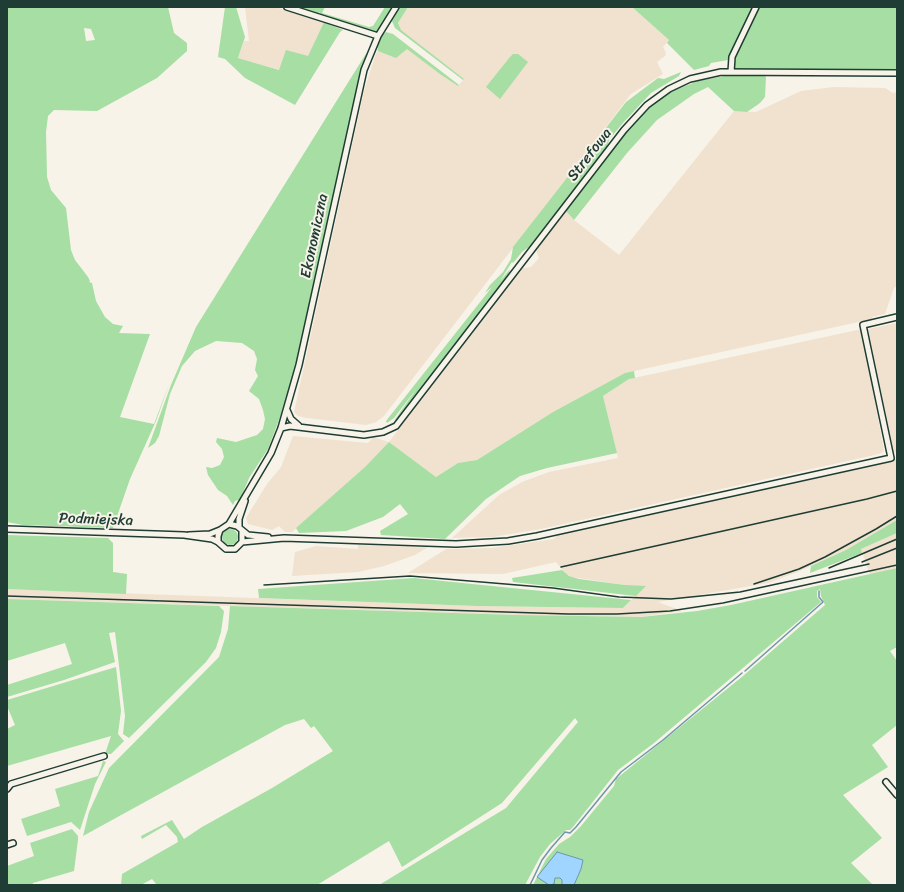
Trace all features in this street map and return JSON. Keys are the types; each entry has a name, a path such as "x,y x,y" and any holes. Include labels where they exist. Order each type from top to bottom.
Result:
{"street":[{"path":"287,7 378,36"},
{"name":"Ekonomiczna","path":"229,524 271,453 281,428 299,365 361,83 371,49 396,7"},
{"path":"731,72 732,57 756,7"},
{"name":"Strefowa","path":"299,427 364,435 383,432 396,426 636,115 660,94 682,82 700,76 731,72 897,73"},
{"path":"272,538 242,542 236,548 230,550 223,547 218,542 220,530 229,524 249,536 272,538 456,544 508,541 892,458 863,325 897,317"},
{"path":"286,410 291,419 299,427"},
{"path":"281,428 288,425 299,427"},
{"name":"Ekonomiczna","path":"240,530 239,518 248,494"},
{"name":"Podmiejska","path":"7,529 184,535 210,534 220,530"},
{"path":"240,530 242,542"},
{"name":"Podmiejska","path":"184,535 210,538 218,542"},
{"path":"7,789 11,784 104,756"},
{"path":"886,782 897,795"},
{"path":"7,845 13,843"}],"shaded area":[{"path":"245,7 275,7 324,22 308,56 280,70 238,58 244,41 249,41"},
{"path":"408,7 632,7 669,40 663,47 666,53 665,56 657,62 663,74 631,94 384,416 376,422 366,425 298,416 294,412 364,91 375,56 383,39 394,37 458,86 464,79 400,30 398,23"},
{"path":"834,87 885,88 893,93 897,92 897,286 894,288 885,314 872,317 872,319 625,373 553,412 477,460 458,463 436,477 389,442 523,268 531,267 539,258 536,250 565,210 574,220 619,255 734,111 756,112 801,91"},
{"path":"897,323 897,452 894,453 868,329"},
{"path":"862,329 884,451 879,454 541,529 493,537 452,538 499,495 522,482 549,472 618,458 603,396 629,379"},
{"path":"293,436 368,443 373,437 389,442 365,467 292,532 285,532 279,526 272,530 248,524 246,518 267,484 281,467"},
{"path":"897,459 897,520 846,550 800,571 768,583 658,602 682,611 640,617 517,615 7,599 7,589 477,606 623,608 645,587 572,577 566,574 556,562 503,574 408,573 446,549 492,548 554,539 557,535"},
{"path":"897,533 897,568 870,575 861,549"},
{"path":"358,545 428,547 415,555 384,566 358,572 292,576 295,552 316,546 358,549"}],"green space":[{"path":"7,7 168,7 174,33 187,43 187,51 157,78 97,111 54,110 48,116 46,132 47,177 51,190 66,208 71,250 75,260 88,277 89,282 92,283 96,301 105,317 113,324 123,326 119,333 150,334 120,417 154,424 170,382 156,421 130,479 113,528 23,525 7,522","holes":["84,28 91,29 95,40 86,41"]},
{"path":"225,7 236,7 245,37 238,58 279,70 286,50 308,56 324,22 343,30 340,32 295,105 245,78 225,59 218,57"},
{"path":"295,7 325,7 322,13 369,27 373,26 385,7 393,7 377,31 374,32 320,16 320,12 318,15"},
{"path":"400,7 408,7 398,23 401,30 464,79 463,80 395,28 392,21"},
{"path":"632,7 897,7 897,71 733,69 734,59 711,63 709,66 694,70 667,43 669,40"},
{"path":"386,32 393,34 459,85 458,86 440,74 407,49 396,58 378,51 377,44 381,36"},
{"path":"367,52 359,81 297,361 286,401 268,449 249,478 239,502 238,500 235,501 233,505 227,496 218,490 208,475 206,467 212,468 220,465 224,457 222,449 216,442 217,438 236,442 257,435 263,429 265,419 259,399 249,391 258,376 255,370 257,359 254,351 242,343 216,341 195,351 182,366 170,394 159,436 155,443 148,448 171,385 196,327"},
{"path":"513,54 518,54 528,62 500,99 486,87 510,57"},
{"path":"681,72 679,76 651,93 622,124 609,140 607,147 530,246 522,252 513,263 512,262 500,281 510,269 508,275 399,417 394,421 417,388 394,418 387,423 386,421 492,287 485,293 490,285 503,272 511,259 513,247 626,102 658,78 664,79"},
{"path":"763,74 766,77 765,97 760,103 747,112 734,111 708,87 694,94 657,120 627,153 574,220 565,210 605,157 636,120 651,106 672,91 698,81 724,76"},
{"path":"634,371 635,378 629,379 603,396 617,453 547,468 520,476 486,499 445,539 381,535 380,531 408,514 400,504 383,517 346,531 299,533 296,528 365,467 389,442 436,477 458,463 477,460 553,412 625,373"},
{"path":"897,520 897,533 861,549 862,553 810,573 811,566 846,550"},
{"path":"230,529 236,531 238,537 236,543 230,545 224,543 222,537 224,531"},
{"path":"7,535 108,538 113,543 113,572 127,574 126,594 7,589"},
{"path":"897,568 897,647 890,651 897,661 897,725 872,745 888,767 843,795 882,838 851,863 873,885 533,885 546,859 559,844 570,837 581,826 614,786 616,779 743,676 825,605 820,589 817,591 817,597 821,602 654,743 618,770 573,827 570,830 566,830 550,844 540,857 525,885 379,885 506,808 578,722 575,718 502,803 402,867 389,841 317,885 157,885 152,879 141,885 121,885 122,874 178,842 177,837 166,825 142,839 141,836 172,820 184,839 333,751 314,726 311,728 304,719 285,725 83,836 89,812 109,768 219,657 228,629 230,606 517,615 641,617 697,611 731,605"},
{"path":"562,570 569,576 579,579 646,586 636,596 513,582 512,578"},
{"path":"414,578 631,600 623,608 477,606 259,598 258,589"},
{"path":"7,599 219,606 224,611 221,632 216,648 206,662 129,738 123,734 125,716 115,632 109,633 115,662 64,680 7,697 7,685 72,664 65,643 7,661"},
{"path":"116,667 121,711 118,734 124,741 111,754 105,754 111,736 7,766 7,729 15,725 7,706 7,700"},
{"path":"103,761 106,762 95,784 80,830 71,822 27,836 21,819 60,806 55,789 98,776"},
{"path":"72,829 78,836 74,871 33,883 32,885 7,885 7,866 34,856 30,843"}],"water":[{"path":"557,852 583,860 574,885 562,885 562,880 560,878 555,878 554,884 549,885 537,877"}],"waterway":[{"path":"745,671 823,602 819,597 819,591"},
{"path":"530,885 542,860 551,848 565,832 570,833 576,827 621,772 663,740 742,673"}],"railway":[{"path":"561,567 897,491"},
{"path":"754,584 799,569 825,557 897,516"},
{"path":"829,568 897,539"},
{"path":"862,562 897,548"},
{"path":"264,585 410,576 553,588 619,597 671,599 740,592 869,564"},
{"path":"7,596 568,614 617,614 670,611 723,603 897,565"}]}
